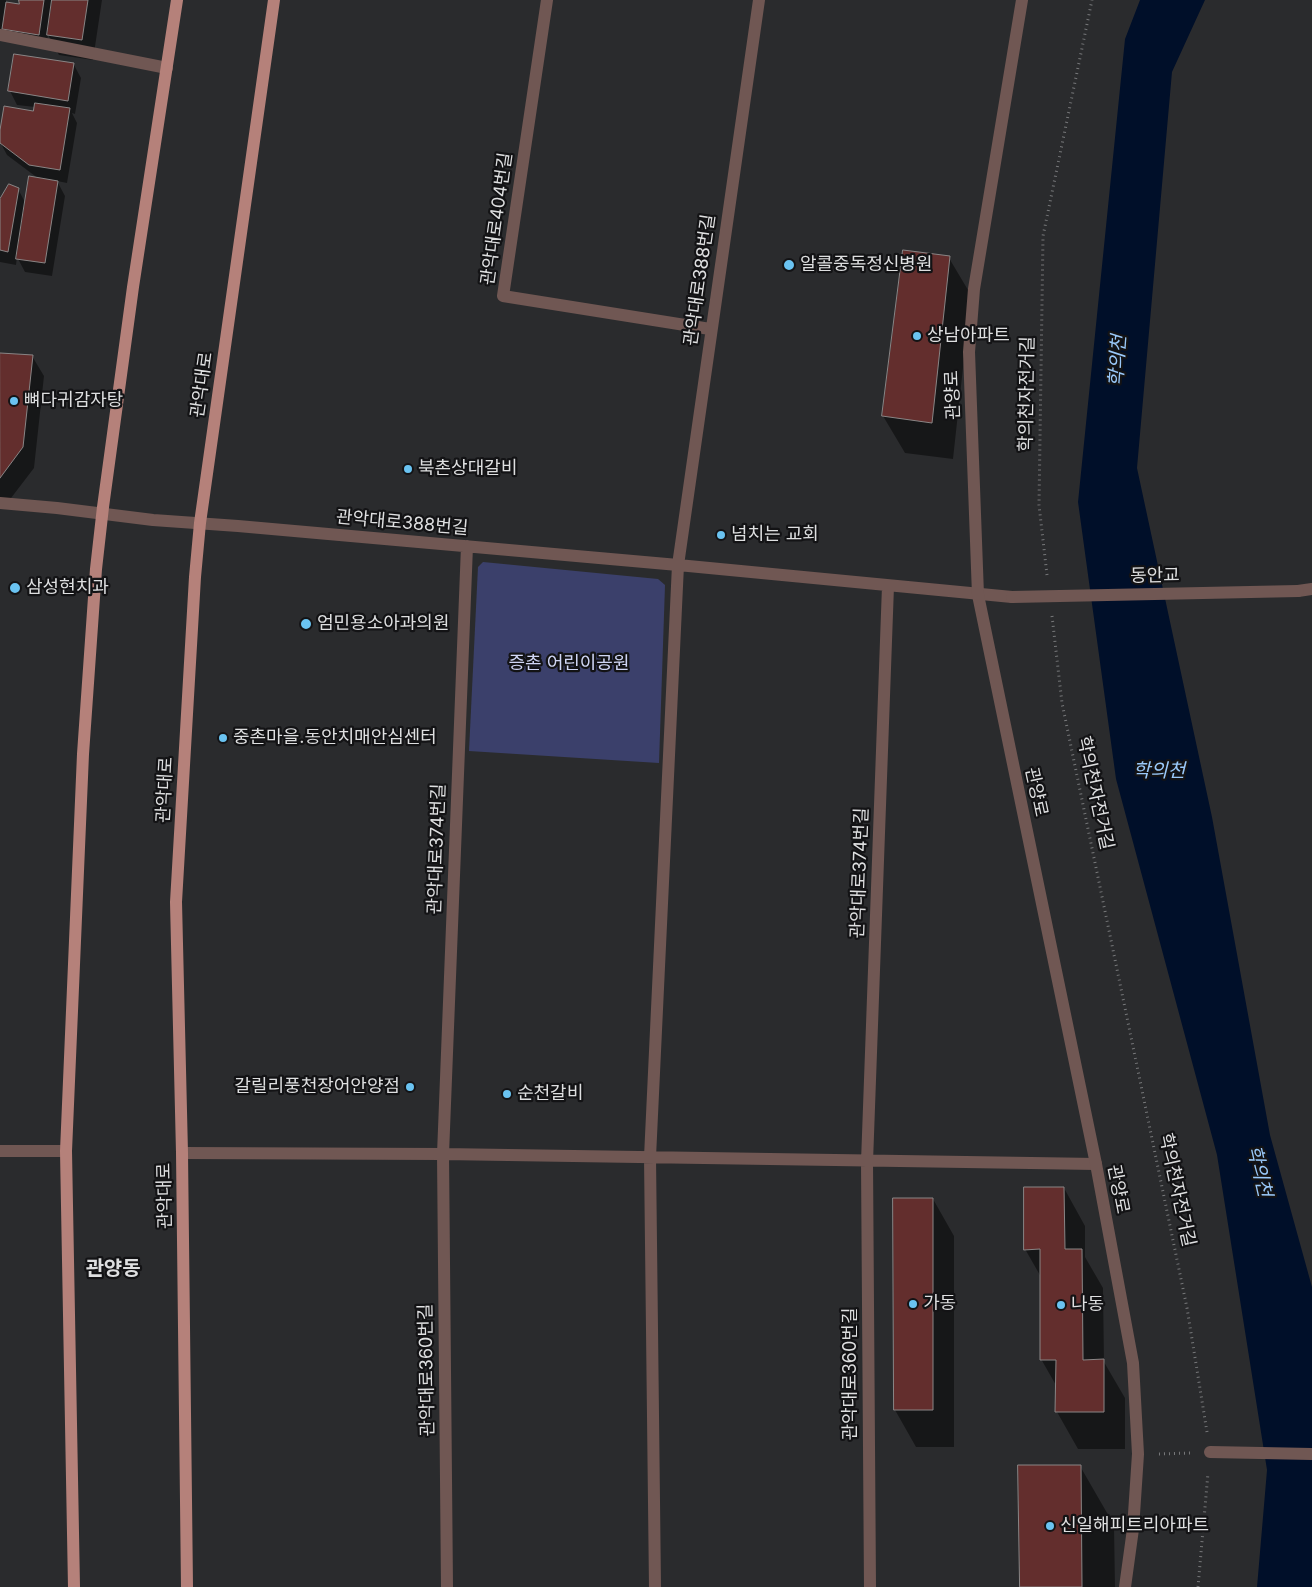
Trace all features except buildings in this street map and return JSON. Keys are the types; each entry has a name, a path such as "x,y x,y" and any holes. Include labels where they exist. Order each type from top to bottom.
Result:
{"main road":[{"path":"74,1587 66,1151 83,754 96,569 133,287 177,0"},
{"name":"관악대로","path":"187,1587 182,1153 176,902 195,577 200,523 274,0"}],"street":[{"name":"관악대로404번길","path":"547,0 503,296 710,329"},
{"name":"관악대로388번길","path":"678,565 710,329 759,0"},
{"name":"관양로","path":"1022,0 974,289 968,352 978,595 1096,1164 1133,1363 1138,1454 1133,1530 1125,1587"},
{"path":"0,35 167,68"},
{"name":"관악대로388번길","path":"0,503 153,520 678,565 978,595"},
{"name":"관악대로374번길","path":"443,1154 467,546"},
{"path":"655,1587 650,1157 678,565"},
{"name":"관악대로374번길","path":"867,1162 888,586"},
{"name":"동안교","path":"978,595 1012,597 1312,589"},
{"path":"0,1151 66,1151"},
{"path":"182,1153 443,1154 867,1162 1096,1164"},
{"name":"관악대로360번길","path":"443,1154 447,1587"},
{"name":"관악대로360번길","path":"867,1162 870,1587"},
{"path":"1210,1452 1312,1454"}],"path":[{"name":"학의천자전거길","path":"1048,583 1039,505 1043,236 1092,0"},
{"name":"학의천자전거길","path":"1051,611 1062,703 1187,1308 1210,1452 1198,1587"},
{"path":"1138,1454 1210,1452"}],"green space":[{"name":"증촌 어린이공원","path":"483,562 658,579 665,585 659,763 469,751 478,567"}],"water":[{"name":"학의천","path":"1140,0 1205,0 1172,72 1137,468 1212,817 1270,1135 1312,1287 1312,1587 1257,1587 1267,1470 1217,1155 1116,779 1078,502 1125,39"}],"place":[{"name":"알콜중독정신병원","path":"789,265"},
{"name":"상남아파트","path":"917,336"},
{"name":"뼈다귀감자탕","path":"14,401"},
{"name":"북촌상대갈비","path":"408,469"},
{"name":"넘치는 교회","path":"721,535"},
{"name":"삼성현치과","path":"15,588"},
{"name":"엄민용소아과의원","path":"306,624"},
{"name":"중촌마을.동안치매안심센터","path":"223,738"},
{"name":"갈릴리풍천장어안양점","path":"410,1087"},
{"name":"순천갈비","path":"507,1094"},
{"name":"가동","path":"913,1304"},
{"name":"나동","path":"1061,1305"},
{"name":"신일해피트리아파트","path":"1050,1526"}],"district":[{"name":"관양동","path":"113,1269"}]}
